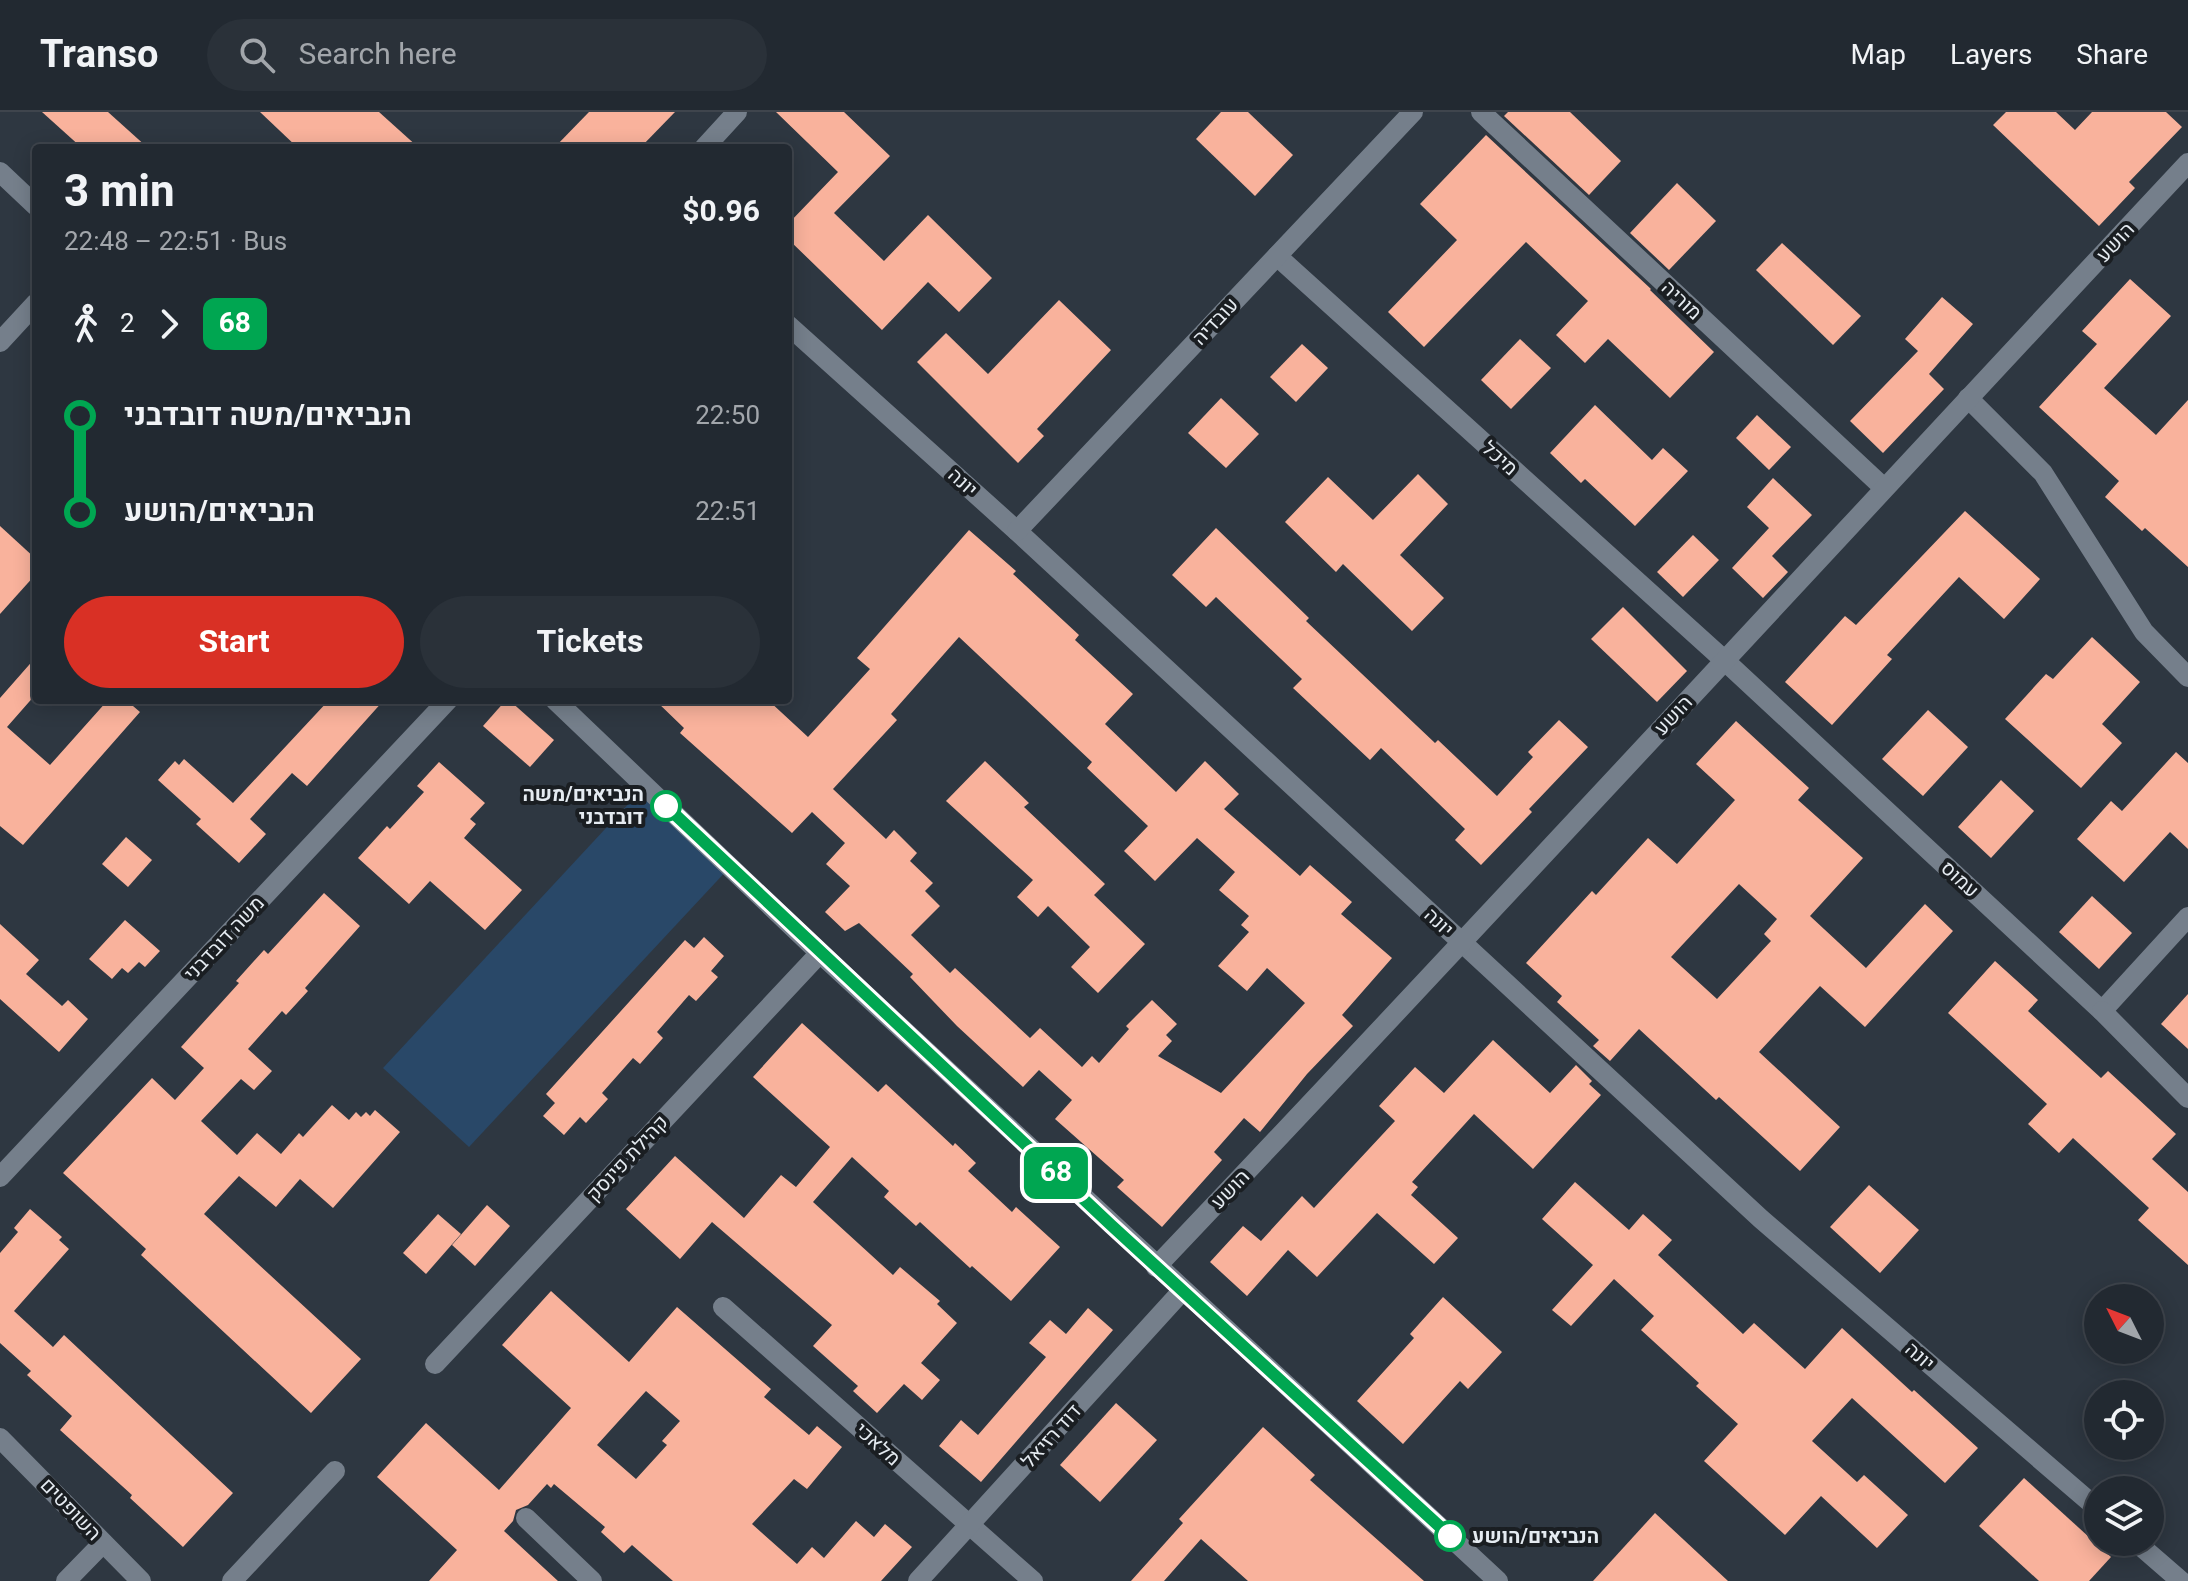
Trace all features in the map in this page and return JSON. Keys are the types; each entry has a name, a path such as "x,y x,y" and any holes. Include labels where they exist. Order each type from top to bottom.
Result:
{"street":[{"path":"708,144 737,112"},
{"name":"עובדיה","path":"1017,531 1413,112"},
{"name":"מוריה","path":"1481,112 1884,488"},
{"name":"הושע","path":"1156,1267 1463,944 2188,163"},
{"path":"0,172 32,202"},
{"name":"מיכל","path":"1277,256 1724,660"},
{"path":"0,342 32,307"},
{"name":"יונה","path":"792,329 1017,531 1761,1219 2084,1497"},
{"path":"1968,398 2043,473 2144,632 2188,677"},
{"name":"עמוס","path":"1724,660 2102,1011 2188,1098"},
{"name":"משה דובדבני","path":"0,1177 444,704"},
{"path":"559,704 1156,1267 1498,1581"},
{"path":"2102,1011 2188,917"},
{"name":"קהילת פינסק","path":"435,1364 820,953"},
{"name":"דוד רזיאל","path":"918,1581 1183,1290"},
{"name":"מלאכי","path":"723,1307 1033,1581"},
{"name":"השופטים","path":"0,1438 141,1581"},
{"path":"232,1581 335,1471"},
{"path":"526,1518 592,1581"},
{"path":"66,1581 103,1543"},
{"path":"2152,1556 2181,1581"}],"shaded area":[{"path":"645,786 730,867 469,1147 383,1068"}],"building":[{"path":"42,112 108,112 144,144 78,144"},
{"path":"260,112 379,112 415,144 294,144"},
{"path":"589,112 675,112 644,144 558,144"},
{"path":"776,112 844,112 890,156 834,213 884,261 928,215 992,278 959,312 928,282 882,330 792,243 792,220 838,172"},
{"path":"1221,112 1248,112 1293,155 1255,196 1196,139"},
{"path":"1508,112 1570,112 1621,161 1589,195 1504,116"},
{"path":"2006,112 2056,112 2075,130 2092,112 2166,112 2182,127 2129,182 2135,188 2099,226 1993,125"},
{"path":"1486,135 1714,352 1670,398 1608,339 1585,363 1556,335 1588,301 1526,242 1424,347 1388,312 1457,240 1420,204"},
{"path":"1677,183 1716,221 1669,270 1630,233"},
{"path":"1782,243 1861,316 1833,345 1756,270"},
{"path":"2130,279 2171,316 2104,388 2156,435 2188,400 2188,567 2105,497 2119,481 2039,407 2097,344 2082,331"},
{"path":"1942,297 1973,324 1929,374 1944,389 1883,453 1850,421 1918,351 1905,339"},
{"path":"1059,300 1111,350 1037,429 1044,436 1018,463 917,362 946,333 988,374"},
{"path":"1520,339 1551,368 1511,409 1481,380"},
{"path":"1302,344 1328,368 1296,402 1270,377"},
{"path":"1221,398 1259,434 1226,468 1188,433"},
{"path":"1595,405 1652,460 1663,448 1688,471 1635,526 1585,479 1581,483 1550,453"},
{"path":"1757,415 1791,447 1769,470 1736,438"},
{"path":"1418,474 1448,504 1400,555 1444,598 1412,631 1343,564 1336,572 1285,522 1328,477 1373,520"},
{"path":"1773,478 1812,515 1772,556 1788,572 1763,598 1732,568 1769,528 1747,507"},
{"path":"1965,511 2040,579 2004,619 1959,577 1887,655 1892,659 1832,725 1785,682 1845,616 1856,625"},
{"path":"0,526 32,555 32,578 0,614"},
{"path":"1216,528 1309,618 1306,621 1435,743 1438,740 1497,796 1533,757 1528,752 1559,720 1588,747 1481,865 1455,840 1465,829 1381,748 1370,760 1293,688 1302,679 1216,597 1206,607 1172,575"},
{"path":"969,530 1016,571 1013,574 1079,635 1075,640 1133,694 1105,724 1176,792 1205,761 1239,794 1224,809 1300,876 1310,865 1352,902 1341,914 1392,958 1342,1015 1353,1026 1307,1074 1260,1132 1244,1118 1214,1152 1222,1160 1162,1227 1117,1187 1124,1180 1055,1119 1072,1100 1039,1070 1023,1087 957,1026 910,977 913,974 859,923 845,931 825,912 850,886 826,864 845,843 812,812 792,833 680,733 684,728 659,704 772,704 808,737 870,669 857,658","holes":["959,637 1092,762 1087,768 1148,826 1124,851 1155,881 1197,838 1235,872 1219,890 1249,916 1241,925 1249,932 1218,966 1247,991 1267,968 1305,1003 1221,1093 1158,1056 1172,1041 1166,1035 1177,1024 1152,1000 1126,1026 1129,1029 1099,1063 1092,1056 1082,1067 1040,1028 1030,1038 955,968 950,973 911,935 940,906 925,891 933,883 910,861 917,853 894,830 886,839 833,789 897,720 891,714"]},
{"path":"1693,535 1719,560 1683,597 1657,572"},
{"path":"1623,607 1687,671 1657,702 1591,639"},
{"path":"2092,637 2140,682 2102,724 2122,743 2081,788 2005,719 2046,674 2053,679"},
{"path":"32,662 32,699 7,727 50,765 104,704 131,704 140,712 23,845 0,826 0,698"},
{"path":"325,704 380,704 307,786 292,773 250,819 266,834 239,863 196,824 201,819 158,780 175,761 179,765 184,759 233,803"},
{"path":"502,704 514,704 554,740 530,767 483,726"},
{"path":"1928,710 1968,747 1923,796 1882,759"},
{"path":"1736,721 1809,788 1798,800 1863,858 1810,916 1866,968 1925,904 1953,931 1865,1027 1820,986 1759,1052 1840,1127 1800,1171 1639,1029 1610,1061 1593,1046 1599,1040 1557,1002 1562,996 1526,963 1592,891 1596,895 1648,838 1677,864 1735,800 1696,764","holes":["1739,884 1777,919 1764,934 1771,941 1717,999 1671,957"]},
{"path":"2176,752 2188,763 2188,849 2170,832 2124,882 2077,839 2111,801 2122,811"},
{"path":"985,761 1029,803 1024,807 1105,884 1094,895 1145,944 1098,993 1071,967 1090,947 1048,906 1038,917 1017,897 1033,880 946,801"},
{"path":"439,762 485,803 470,819 476,824 464,838 522,890 485,930 430,881 409,904 358,858 424,792 417,786"},
{"path":"2001,780 2034,811 1991,858 1958,827"},
{"path":"126,837 152,860 128,887 102,864"},
{"path":"324,893 360,926 305,988 308,991 286,1015 282,1011 248,1049 272,1071 254,1090 241,1079 201,1121 237,1155 257,1133 281,1154 299,1133 303,1137 332,1105 349,1120 356,1112 361,1117 366,1112 370,1116 375,1110 400,1132 333,1208 300,1179 276,1207 239,1176 204,1214 361,1359 311,1413 141,1255 146,1249 63,1173 152,1078 175,1100 204,1068 181,1047 239,983 236,981 264,950 268,954"},
{"path":"2092,896 2132,933 2099,969 2059,932"},
{"path":"125,920 160,951 145,967 139,962 128,973 122,968 112,979 89,959"},
{"path":"0,924 39,960 26,974 62,1006 68,1000 88,1019 59,1052 0,999"},
{"path":"704,937 724,956 711,971 718,977 696,1001 689,995 657,1032 663,1038 640,1064 633,1058 602,1093 608,1099 586,1123 580,1117 564,1135 543,1116 555,1103 546,1094 685,940 694,948"},
{"path":"1995,961 2038,1000 2028,1011 2101,1078 2108,1071 2176,1134 2152,1159 2188,1192 2188,1265 2138,1220 2149,1208 2073,1138 2059,1153 2028,1124 2047,1104 1948,1013"},
{"path":"2188,994 2188,1049 2161,1024"},
{"path":"802,1023 878,1092 886,1084 953,1146 955,1143 976,1163 968,1171 1012,1212 1016,1207 1060,1247 1011,1301 920,1222 916,1226 884,1197 889,1191 852,1157 813,1202 893,1275 900,1267 940,1301 937,1304 957,1323 921,1363 940,1380 922,1400 904,1384 877,1413 853,1391 858,1386 813,1346 832,1325 712,1222 680,1259 626,1209 675,1156 744,1218 781,1175 796,1187 830,1147 753,1077"},
{"path":"1493,1040 1550,1093 1576,1065 1601,1095 1533,1169 1474,1114 1412,1182 1418,1187 1411,1195 1458,1238 1434,1264 1377,1213 1317,1277 1288,1250 1247,1296 1210,1262 1243,1226 1261,1241 1302,1196 1314,1208 1395,1121 1379,1106 1415,1067 1444,1093"},
{"path":"1575,1182 1629,1230 1643,1214 1672,1240 1658,1255 1743,1334 1754,1323 1805,1369 1842,1328 1978,1448 1945,1483 1852,1398 1812,1441 1857,1482 1864,1475 1908,1515 1877,1548 1821,1496 1785,1535 1704,1461 1738,1424 1641,1330 1654,1316 1614,1279 1571,1326 1552,1310 1593,1265 1542,1219"},
{"path":"1869,1185 1919,1230 1880,1273 1830,1227"},
{"path":"487,1205 510,1226 475,1266 452,1245"},
{"path":"30,1209 62,1237 59,1240 69,1249 14,1311 53,1347 64,1335 233,1493 183,1547 130,1498 132,1495 60,1430 72,1416 27,1375 31,1371 0,1343 0,1253 18,1232 14,1228"},
{"path":"438,1214 461,1234 426,1274 403,1253"},
{"path":"551,1291 629,1362 677,1307 771,1389 764,1397 809,1435 817,1426 842,1447 807,1489 794,1479 752,1524 797,1564 812,1547 824,1558 856,1521 874,1537 885,1524 912,1547 881,1581 673,1581 632,1545 624,1553 601,1532 605,1527 554,1484 551,1488 547,1484 528,1505 516,1510 513,1521 504,1531 558,1581 429,1581 457,1550 377,1477 426,1423 499,1490 571,1408 502,1345","holes":["646,1391 680,1421 662,1441 667,1445 636,1479 597,1445"]},
{"path":"1443,1297 1502,1352 1468,1389 1460,1381 1403,1444 1357,1401 1414,1338 1410,1334"},
{"path":"1088,1308 1113,1330 981,1482 939,1446 961,1420 978,1435 1046,1357 1029,1343 1050,1320 1066,1334"},
{"path":"1116,1403 1157,1440 1100,1502 1060,1465"},
{"path":"1263,1427 1315,1475 1310,1480 1424,1581 1248,1581 1201,1539 1164,1581 1131,1581 1183,1523 1179,1519"},
{"path":"2024,1478 2084,1532 2084,1556 2111,1557 2089,1581 2039,1581 1979,1526"},
{"path":"1655,1513 1728,1581 1593,1581"}],"bus line":[{"name":"68","path":"666,806 1111,1225 1450,1536"}],"place":[{"name":"הנביאים/משה דובדבני","path":"666,806"},
{"name":"הנביאים/הושע","path":"1450,1536"}]}
